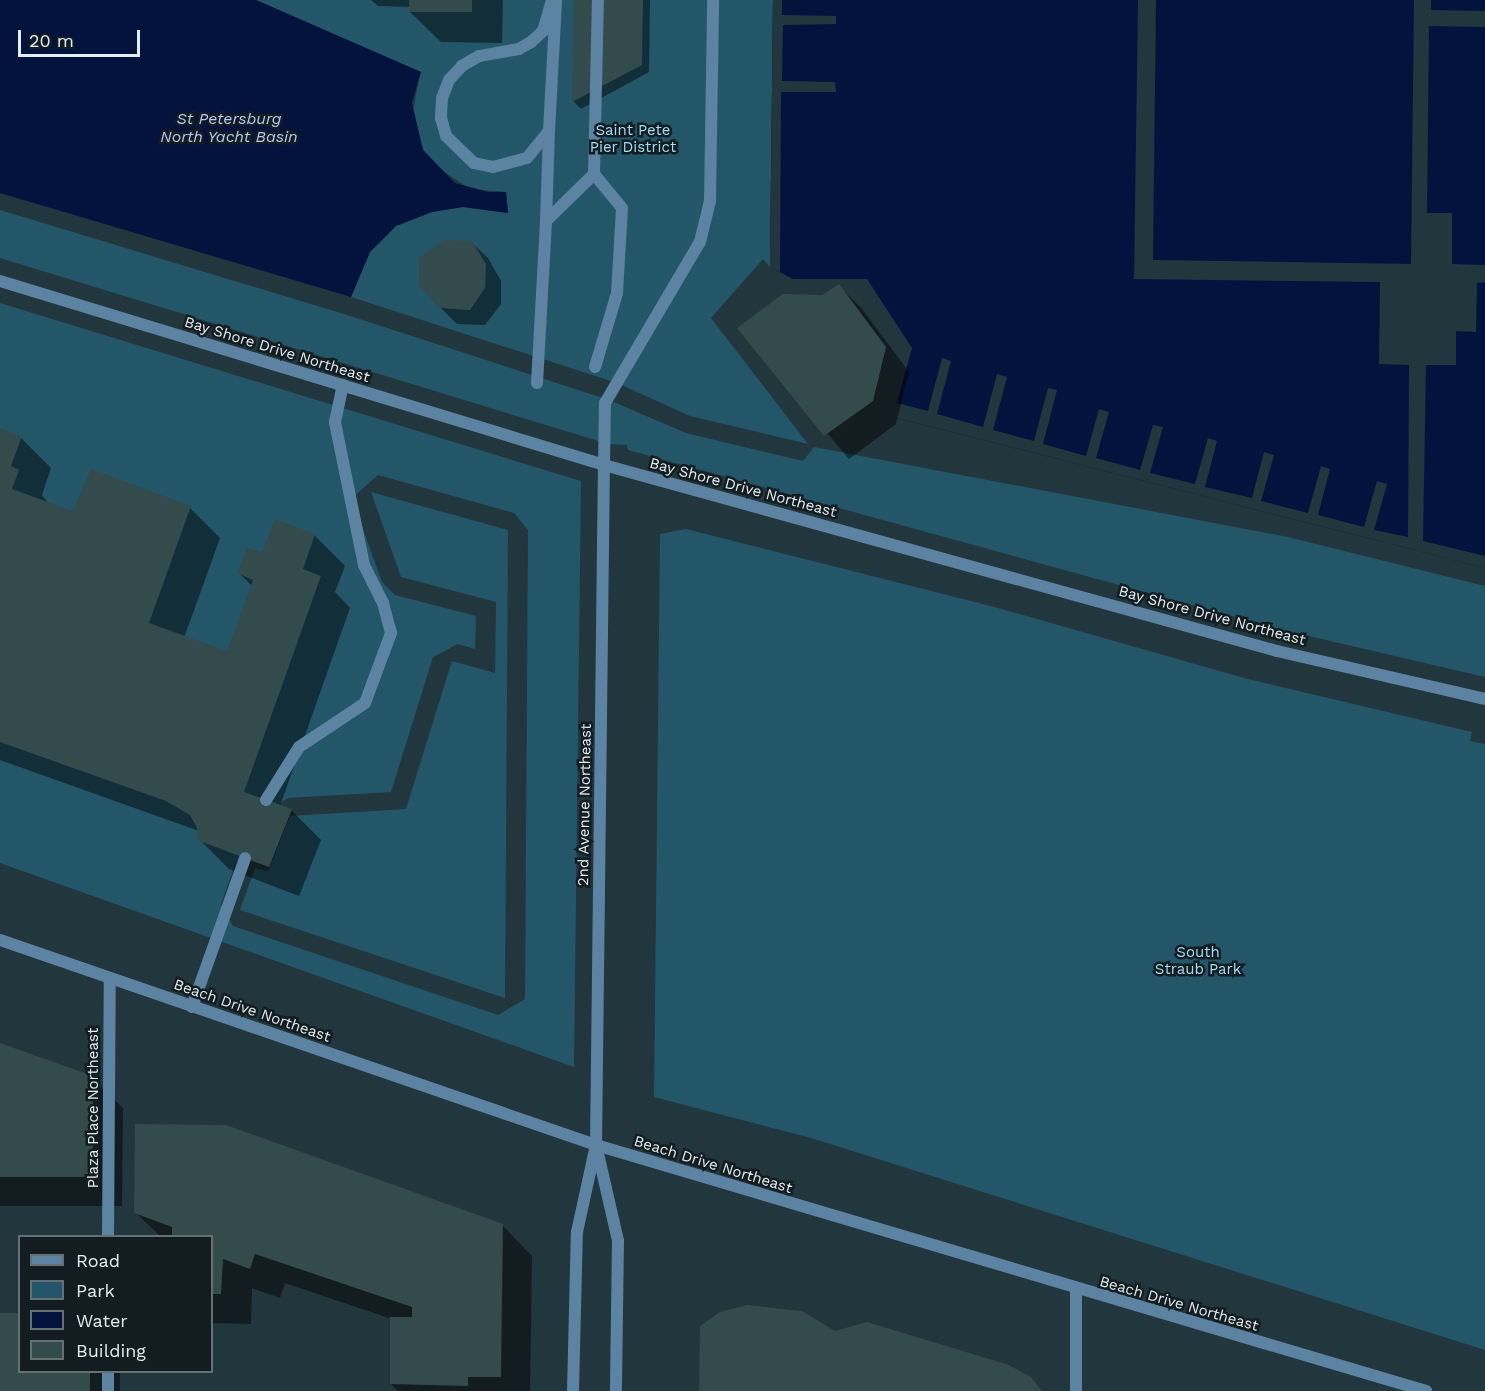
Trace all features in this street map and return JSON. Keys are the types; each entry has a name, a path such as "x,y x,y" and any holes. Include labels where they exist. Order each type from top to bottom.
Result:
{"street":[{"path":"549,130 527,158 493,167 474,163 458,152 446,136 441,118 442,98 449,80 462,66 479,56 519,49 531,42 543,31 554,0"},
{"path":"537,383 546,221 554,0"},
{"path":"595,367 617,293 622,208 594,174 598,0"},
{"name":"2nd Avenue Northeast","path":"573,1391 577,1232 596,1145 605,403 700,242 710,201 713,0"},
{"path":"546,221 594,174"},
{"name":"Bay Shore Drive Northeast","path":"0,281 604,465 1277,651 1485,699"},
{"path":"266,800 299,747 365,703 391,633 383,603 364,565 335,422 343,385"},
{"path":"192,1006 244,858"},
{"name":"Beach Drive Northeast","path":"0,940 596,1145 1426,1391"},
{"name":"Plaza Place Northeast","path":"108,1235 110,979"},
{"name":"2nd Avenue Northeast","path":"596,1145 618,1241 616,1391"},
{"path":"1076,1289 1076,1391"},
{"path":"108,1373 108,1391"}],"green space":[{"name":"Saint Pete Pier District","path":"256,0 773,0 770,267 763,259 711,318 808,444 690,416 617,383 351,297 370,252 396,226 432,212 463,207 508,213 506,192 470,189 431,163 423,150 412,118 420,72"},
{"path":"0,210 344,314 609,400 686,433 803,461 814,447 1288,537 1485,586 1485,677 1283,630 628,450 627,445 608,444 0,258"},
{"path":"0,303 581,481 574,1067 0,863","holes":["378,475 514,513 528,530 525,999 498,1015 233,926 221,904 236,862 253,855 270,810 288,798 391,792 433,657 458,644 475,649 476,616 395,595 382,582 352,498"]},
{"path":"371,492 508,530 505,998 240,910 255,868 268,871 290,816 406,809 452,661 495,673 496,602 401,577"},
{"name":"South Straub Park","path":"686,529 991,606 1244,678 1472,732 1470,741 1485,744 1485,1350 811,1138 654,1097 660,534"}],"water":[{"name":"St Petersburg North Yacht Basin","path":"0,0 256,0 421,72 412,103 423,150 455,183 488,192 506,192 508,213 463,207 432,212 396,226 370,252 351,297 0,193"},
{"path":"773,0 1485,0 1485,568 893,417 912,348 867,279 793,279 770,267"}],"pier":[{"path":"773,0 782,0 782,15 836,16 836,24 783,25 782,81 835,82 836,92 781,92 780,272 770,267"},
{"path":"1138,0 1156,0 1153,260 1411,264 1414,0 1431,0 1431,10 1485,11 1485,27 1429,26 1427,213 1452,213 1452,264 1485,265 1485,282 1477,283 1476,332 1456,331 1456,365 1426,365 1423,541 1485,556 1485,568 893,417 897,403 928,411 942,358 951,361 937,414 983,427 997,374 1007,377 993,430 1034,441 1048,388 1057,390 1043,444 1086,456 1099,409 1109,412 1096,458 1140,470 1153,425 1163,427 1150,473 1195,484 1208,438 1217,441 1205,487 1252,498 1264,452 1274,455 1261,501 1308,513 1321,466 1330,469 1318,515 1364,527 1377,481 1387,484 1374,530 1408,537 1409,365 1379,364 1380,282 1134,279"}],"building":[{"path":"409,0 472,0 472,12 409,12"},
{"path":"574,0 643,0 642,65 572,102"},
{"path":"443,240 472,241 486,264 485,288 470,310 439,308 419,286 419,258"},
{"path":"839,284 886,347 873,401 824,436 737,328 783,294 822,295"},
{"path":"0,428 22,436 11,466 19,470 12,489 73,511 91,469 191,506 149,623 227,651 253,580 237,573 247,548 262,552 275,519 315,534 303,569 321,576 244,792 292,809 269,867 197,840 197,828 190,815 166,801 0,742"},
{"path":"0,1043 93,1076 93,1177 0,1177"},
{"path":"135,1124 226,1125 503,1224 501,1377 468,1377 468,1386 390,1384 390,1317 412,1317 412,1307 255,1254 250,1269 223,1259 221,1294 213,1294 213,1235 172,1235 172,1227 134,1213"},
{"path":"747,1305 802,1311 835,1331 867,1322 1009,1365 1031,1377 1042,1391 699,1391 700,1326 720,1312"},
{"path":"0,1313 18,1313 18,1373 90,1373 90,1391 0,1391"}]}
